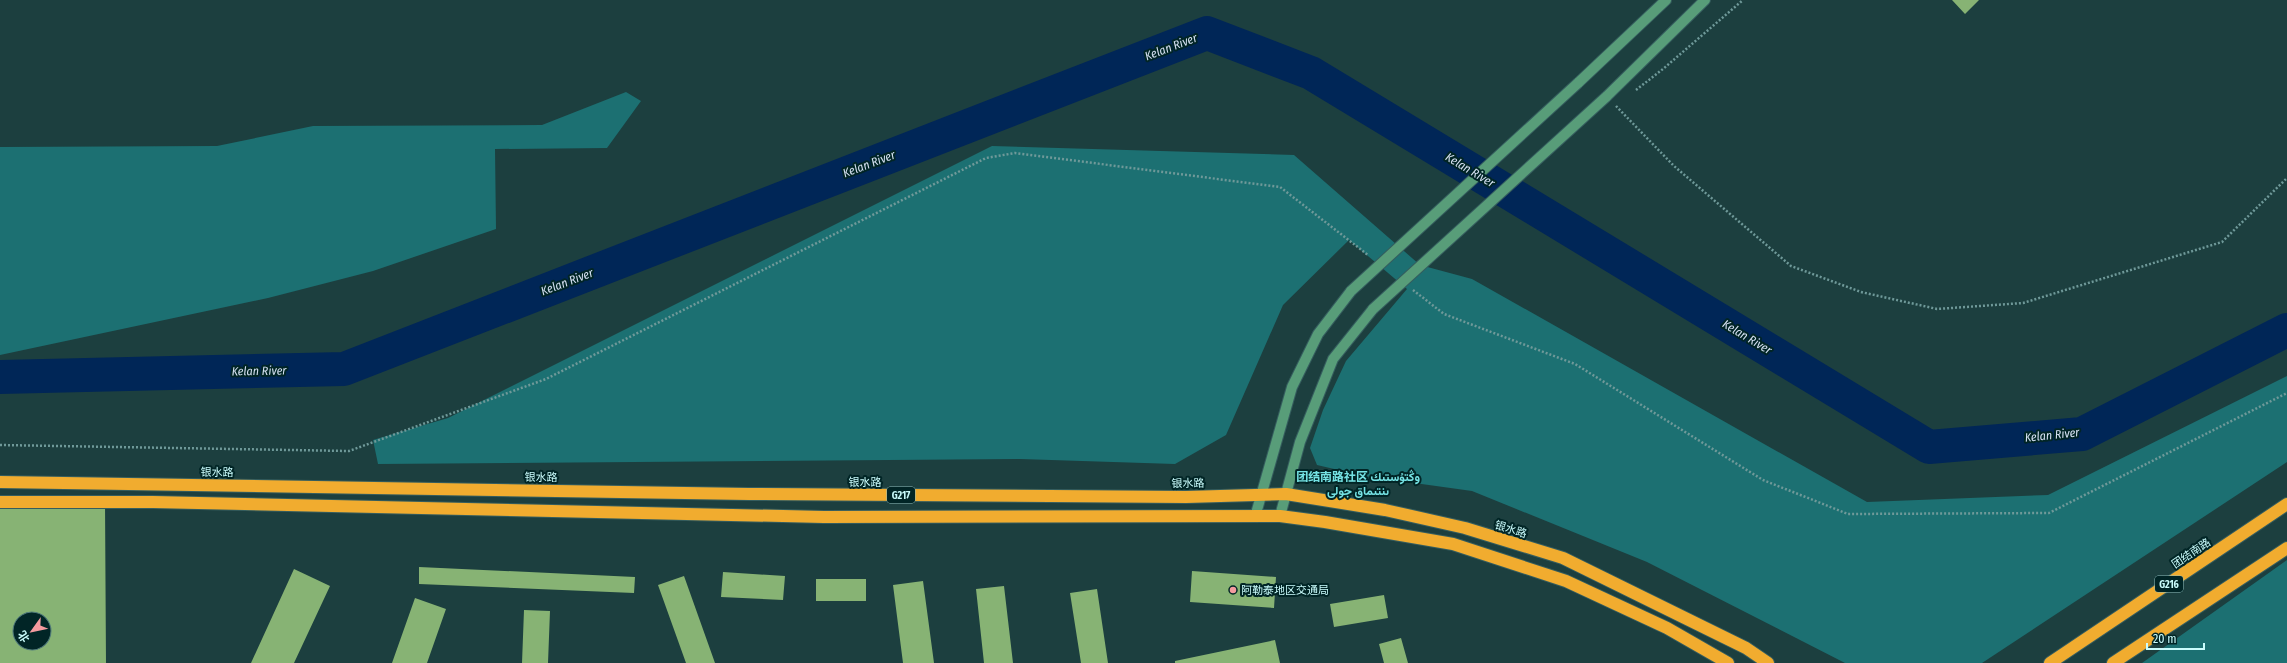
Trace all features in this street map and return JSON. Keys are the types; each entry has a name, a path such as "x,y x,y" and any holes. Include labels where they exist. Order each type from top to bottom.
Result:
{"highway":[{"name":"银水路","path":"0,482 757,494 1186,497 1286,494 1385,510 1465,528 1563,558 1746,648 1768,663"},
{"name":"G217","path":"0,502 161,503 824,517 1280,516 1325,522 1453,544 1566,580 1667,628 1728,663"},
{"name":"团结南路","path":"2050,663 2287,504"},
{"path":"2113,663 2287,548"}],"main road":[{"path":"1255,517 1292,387 1318,334 1351,291 1578,83 1666,0"},
{"path":"1280,516 1300,442 1333,359 1373,309 1606,97 1705,0"}],"path":[{"path":"1633,92 1663,69 1743,0"},
{"path":"1606,97 1674,166 1790,266 1861,292 1937,309 2023,303 2222,242 2287,178"},
{"path":"1615,106 1621,101"},
{"path":"0,445 349,451 546,379 986,158 1015,153 1280,187 1368,256"},
{"path":"1406,285 1444,314 1575,364 1763,480 1848,514 2049,514 2287,393"}],"shaded area":[{"path":"626,92 641,101 607,148 495,149 496,229 373,271 268,298 0,355 0,147 217,146 313,126 542,125"},
{"path":"992,146 1294,155 1420,265 1472,279 1867,502 2048,495 2287,376 2287,462 1982,663 1845,663 1647,562 1472,491 1364,476 1317,465 1310,448 1323,410 1346,361 1407,289 1349,240 1283,305 1226,435 1175,464 1020,459 378,464 373,440 448,418"},
{"path":"2287,560 2287,663 2142,663"}],"building":[{"path":"1952,0 1979,0 1965,14"},
{"path":"0,502 105,502 106,663 0,663"},
{"path":"419,567 635,577 634,593 419,584"},
{"path":"294,569 330,586 294,663 251,663"},
{"name":"阿勒泰地区交通局","path":"1192,571 1276,577 1274,608 1190,602"},
{"path":"723,572 785,576 783,600 721,597"},
{"path":"684,576 715,663 686,663 658,585"},
{"path":"816,579 866,579 866,601 816,601"},
{"path":"923,581 934,663 903,663 893,585"},
{"path":"1004,586 1013,663 984,663 976,589"},
{"path":"1097,589 1108,663 1081,663 1070,593"},
{"path":"1384,595 1388,618 1334,627 1330,604"},
{"path":"415,598 446,609 427,663 392,663"},
{"path":"524,610 550,611 548,663 522,663"},
{"path":"1401,638 1408,663 1384,663 1379,644"},
{"path":"1275,640 1280,663 1175,663 1175,661"}],"waterway":[{"name":"Kelan River","path":"0,377 344,369 1207,33 1311,73 1929,447 2082,434 2287,330"}],"place":[{"name":"阿勒泰地区交通局","path":"1233,590"}],"district":[{"name":"团结南路社区 وڭتۇستىك ىنتىماق جولى","path":"1358,484"}]}
